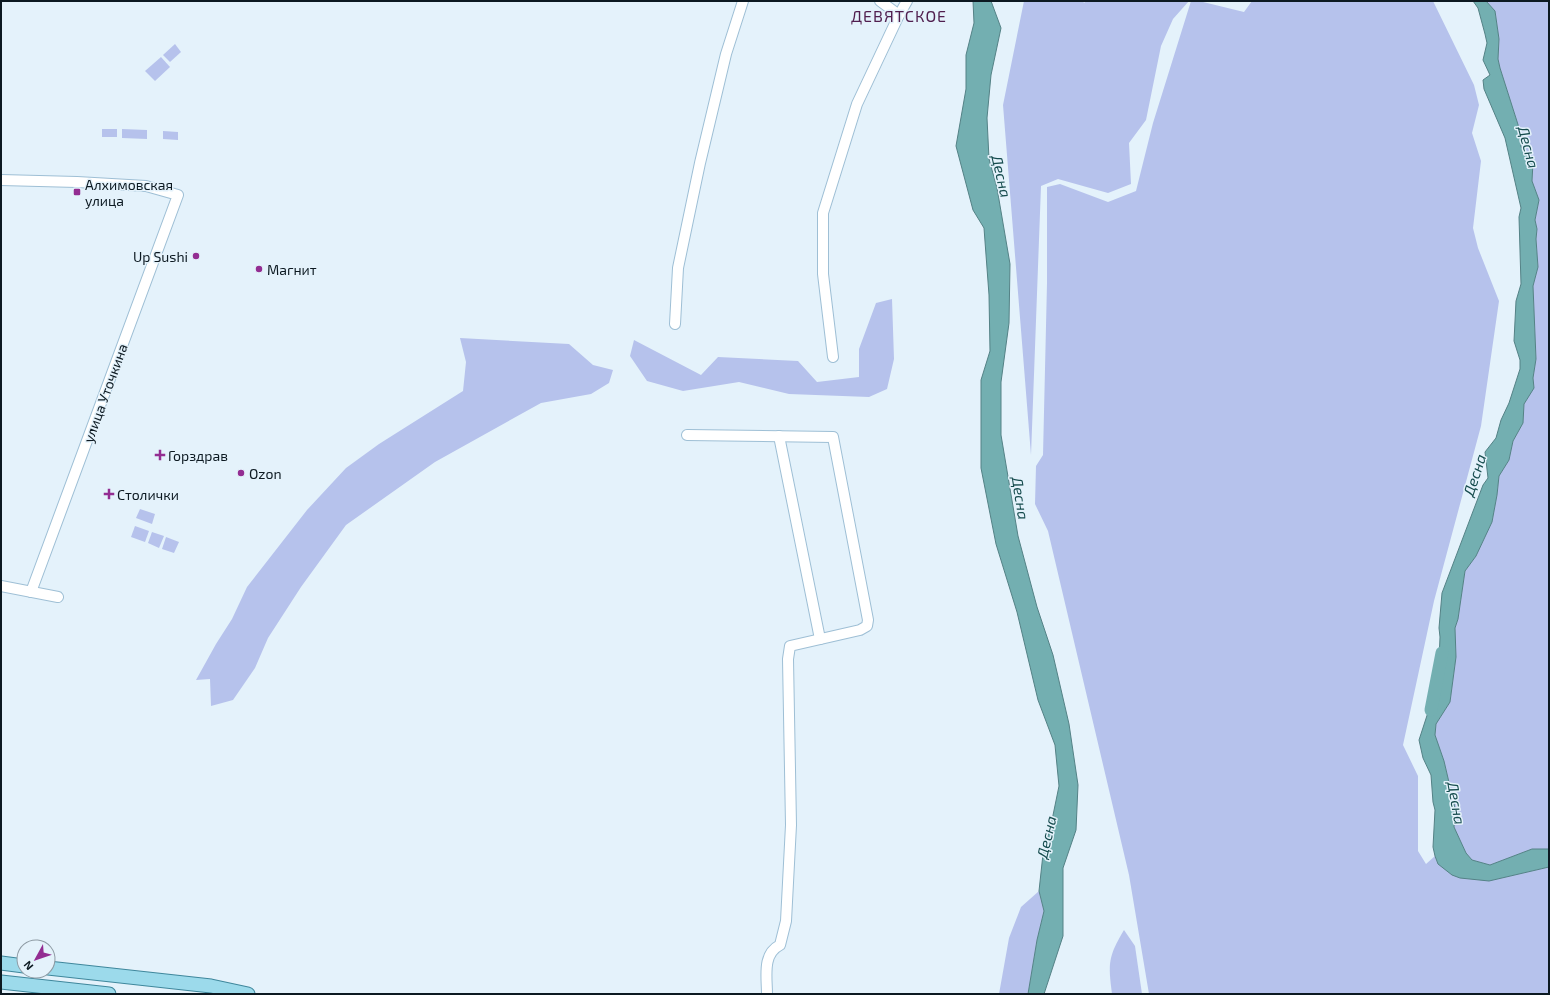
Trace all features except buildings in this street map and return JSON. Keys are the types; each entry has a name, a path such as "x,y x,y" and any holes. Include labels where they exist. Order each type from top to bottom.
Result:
{"main road":[{"path":"1,963 16,965"},
{"path":"56,969 211,986 248,994"},
{"path":"1,982 109,994"}],"street":[{"path":"675,324 678,268 700,163 724,62 743,1"},
{"path":"880,1 899,15"},
{"path":"833,357 823,274 823,213 857,104 907,1"},
{"name":"улица Уточкина","path":"1,180 146,186 178,195 31,592"},
{"path":"687,435 833,437 868,620 867,626 860,630 790,646 791,825 786,921 780,945 774,948 766,963 767,994"},
{"path":"779,436 820,639"},
{"path":"1,586 58,597"}],"shaded area":[{"path":"973,1 991,1 1001,28 991,75 987,118 989,159 997,188 1010,264 1009,323 1001,382 1001,435 1018,536 1037,607 1053,655 1069,724 1078,785 1076,830 1063,868 1063,936 1044,994 1028,994 1037,940 1044,911 1039,891 1043,854 1059,786 1055,745 1038,700 1017,612 996,544 981,468 981,380 990,351 989,295 984,228 973,210 956,146 966,89 966,55 974,23"},
{"path":"1024,1 1083,1 1084,3 1086,1 1189,1 1173,19 1161,46 1146,120 1129,143 1131,184 1108,193 1058,179 1041,186 1031,455 1003,105"},
{"path":"1191,1 1199,1 1244,12 1252,1 1433,1 1474,85 1479,105 1472,133 1481,161 1473,228 1478,248 1499,301 1481,426 1434,601 1403,745 1418,776 1418,851 1426,864 1435,856 1438,864 1527,872 1549,867 1549,994 1149,994 1129,875 1048,531 1035,504 1036,466 1043,455 1047,283 1047,187 1060,184 1108,202 1136,191 1153,123"},
{"path":"1473,1 1486,1 1495,11 1499,39 1498,59 1500,68 1521,134 1521,147 1533,162 1532,181 1539,200 1535,220 1537,229 1536,239 1538,267 1533,286 1536,359 1533,378 1534,388 1524,404 1523,423 1513,441 1509,460 1499,476 1492,522 1476,556 1465,571 1458,619 1455,628 1456,657 1450,702 1436,724 1435,735 1444,761 1455,808 1454,827 1466,853 1472,860 1490,865 1532,849 1549,849 1549,867 1489,881 1460,878 1452,875 1438,864 1433,847 1435,810 1431,775 1423,758 1419,740 1438,686 1439,628 1442,593 1483,485 1488,478 1485,452 1496,438 1520,369 1520,360 1514,341 1516,301 1521,284 1519,217 1521,208 1505,138 1484,89 1483,80 1490,75 1483,60 1487,43 1478,8"},
{"path":"1486,1 1549,1 1549,849 1532,849 1490,865 1472,860 1466,853 1454,827 1455,808 1444,761 1435,735 1436,724 1450,702 1456,657 1455,628 1458,619 1465,571 1476,556 1492,522 1499,476 1509,460 1513,441 1523,423 1524,404 1534,387 1533,378 1536,359 1533,286 1538,267 1536,239 1537,229 1535,220 1539,200 1532,181 1533,162 1521,147 1521,134 1500,68 1498,59 1499,39 1495,11"},
{"path":"175,44 181,52 170,62 163,55"},
{"path":"161,57 170,67 155,81 145,71"},
{"path":"102,129 117,129 117,137 102,137"},
{"path":"122,129 147,130 147,139 122,138"},
{"path":"163,131 178,132 178,140 163,139"},
{"path":"892,299 894,359 887,389 869,397 789,394 739,382 683,391 647,381 630,356 634,340 701,375 718,357 798,361 817,382 859,377 859,349 876,303"},
{"path":"460,338 569,344 593,365 613,370 609,383 591,394 541,403 435,462 346,525 301,587 268,638 255,668 233,700 211,706 210,679 196,680 232,619 247,587 307,510 346,468 379,444 463,391 466,362"},
{"path":"140,509 155,514 152,524 136,518"},
{"path":"135,526 149,531 145,542 131,537"},
{"path":"152,532 164,536 159,548 148,543"},
{"path":"166,537 179,542 174,553 162,549"},
{"path":"1039,891 1044,911 1037,940 1028,994 999,994 1009,938 1021,907"},
{"path":"1124,930 1135,946 1142,994 1112,994 1110,960"}],"waterway":[{"name":"Десна","path":"1431,710 1442,653"}],"place":[{"name":"Алхимовская улица","path":"77,192"},
{"name":"Up Sushi","path":"196,256"},
{"name":"Магнит","path":"259,269"},
{"name":"Горздрав","path":"160,455"},
{"name":"Ozon","path":"241,473"},
{"name":"Столички","path":"109,494"}],"district":[{"name":"ДЕВЯТСКОЕ","path":"899,15"}]}
